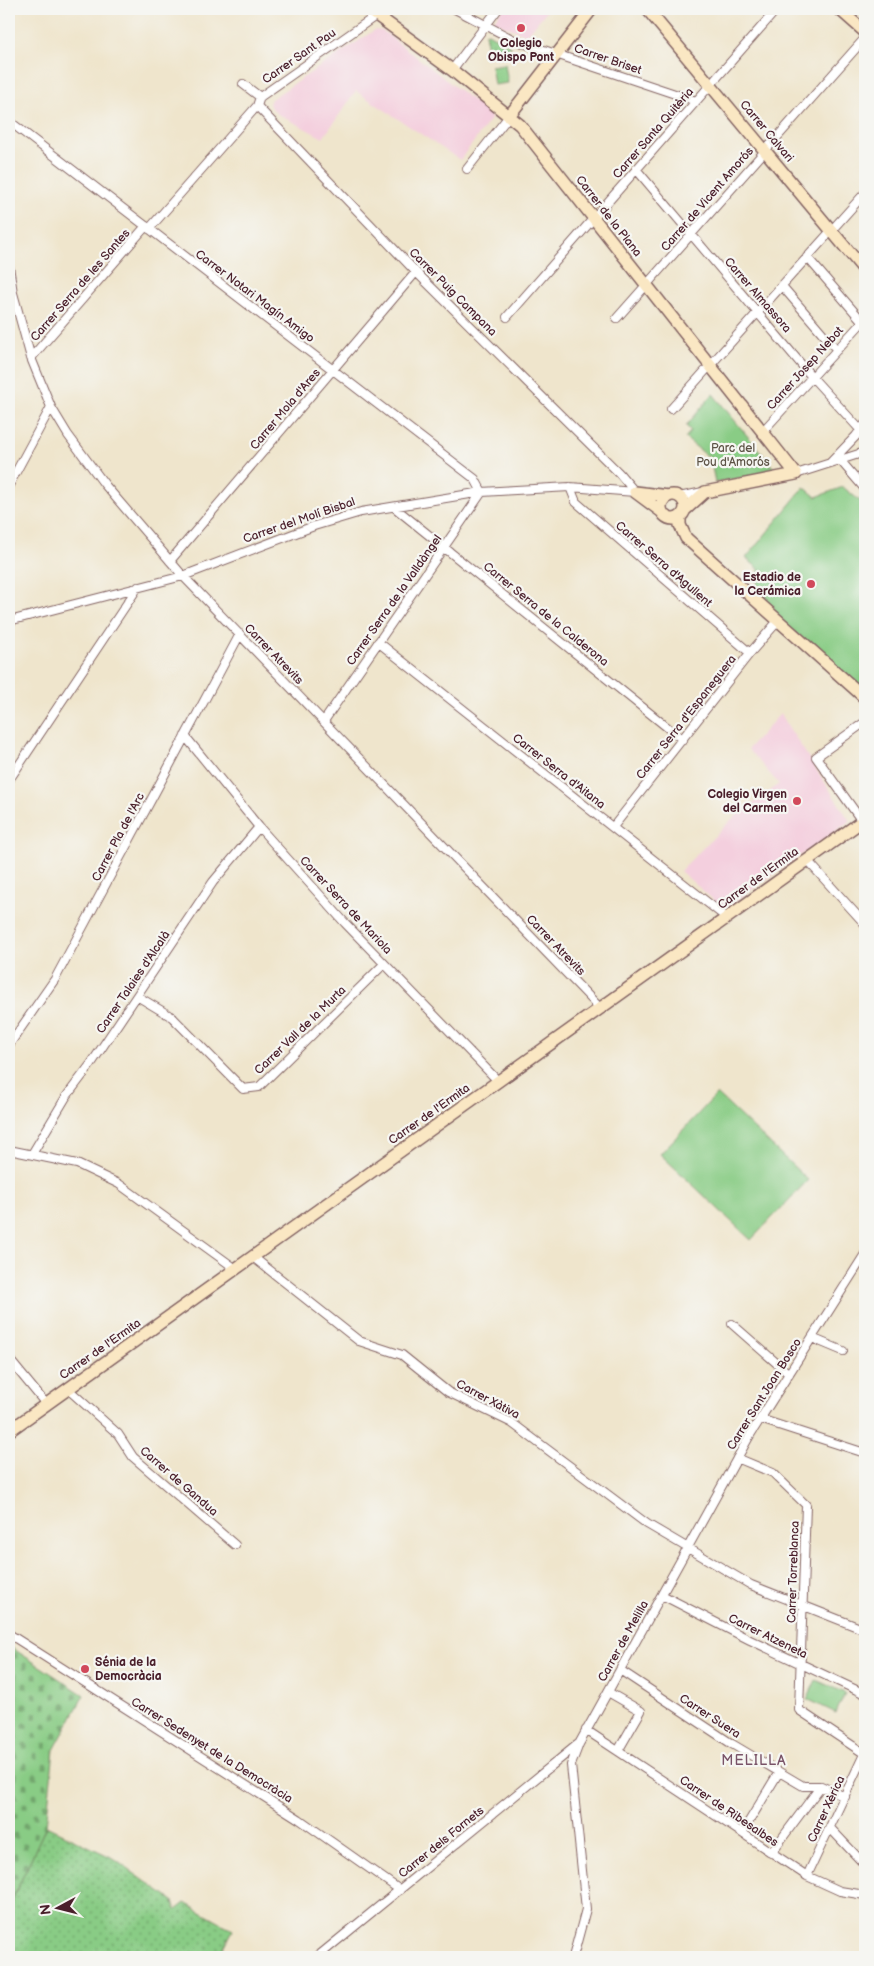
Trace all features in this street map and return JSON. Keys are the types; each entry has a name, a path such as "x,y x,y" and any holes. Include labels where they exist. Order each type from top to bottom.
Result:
{"street":[{"name":"Carrer Briset","path":"455,9 514,40 696,101"},
{"path":"452,70 498,9"},
{"path":"468,169 592,9"},
{"name":"Carrer Calvari","path":"647,9 865,271"},
{"name":"Carrer Santa Quitèria","path":"507,317 777,9"},
{"path":"839,9 865,32"},
{"name":"Carrer de la Plana","path":"375,11 520,125 796,474"},
{"name":"Carrer Sant Pau","path":"257,106 260,97 375,11"},
{"name":"Carrer de Vicent Amorós","path":"617,318 865,38"},
{"path":"243,84 260,97"},
{"name":"Carrer Serra de les Santes","path":"31,358 257,106"},
{"name":"Carrer Puig Campana","path":"257,106 416,272 619,473 635,492"},
{"name":"Carrer Notari Magín Amigo","path":"9,121 475,479 482,492"},
{"name":"Carrer Almassora","path":"636,169 812,377 863,429"},
{"path":"671,409 865,193"},
{"path":"807,257 864,320"},
{"name":"Carrer Atrevits","path":"9,266 11,292 31,358 51,407 68,435 105,484 183,576 600,1009"},
{"name":"Carrer Mola d'Ares","path":"170,561 416,272"},
{"path":"782,286 837,350"},
{"name":"Carrer Josep Nebot","path":"762,432 864,320"},
{"path":"9,485 51,407"},
{"path":"828,464 863,429"},
{"name":"Carrer del Molí Bisbal","path":"9,621 183,576 314,526 361,512 482,492 570,487 674,496 705,492 796,474 865,452"},
{"path":"840,460 865,489"},
{"name":"Carrer Serra d'Agullent","path":"570,487 576,502 750,653"},
{"name":"Carrer Serra de la Valldàngel","path":"324,721 482,492"},
{"path":"635,492 670,519 683,514 705,492"},
{"path":"662,512 662,504 674,496 684,502 680,525 686,538 865,698"},
{"name":"Carrer Serra de la Calderona","path":"394,507 683,740"},
{"path":"9,780 138,587"},
{"name":"Carrer Serra d'Espaneguera","path":"613,827 750,653 778,621"},
{"name":"Carrer Pla de l'Arc","path":"9,1045 55,979 240,634"},
{"name":"Carrer Serra d'Aitana","path":"378,642 727,918"},
{"path":"864,822 816,757 865,722"},
{"name":"Carrer Serra de Mariola","path":"185,736 259,827 345,924 499,1082"},
{"name":"Carrer de l'Ermita","path":"9,1431 807,860 864,822"},
{"name":"Carrer Talaies d'Alcalà","path":"32,1154 66,1098 92,1064 213,882 259,827"},
{"path":"807,860 865,923"},
{"name":"Carrer Vall de la Murta","path":"137,996 172,1017 243,1089 259,1086 384,964"},
{"path":"9,1150 77,1164 119,1184 236,1269"},
{"name":"Carrer Sant Joan Bosco","path":"688,1548 760,1419 865,1254"},
{"name":"Carrer Xàtiva","path":"253,1257 359,1341 402,1355 448,1392 512,1423 647,1524 751,1585 865,1630"},
{"path":"732,1324 789,1374"},
{"path":"812,1338 843,1350"},
{"path":"9,1359 46,1404"},
{"name":"Carrer de Gandua","path":"68,1389 118,1434 133,1457 236,1545"},
{"path":"760,1419 865,1453"},
{"name":"Carrer Torreblanca","path":"737,1458 773,1473 806,1505 799,1710 865,1753"},
{"name":"Carrer de Melilla","path":"573,1957 586,1909 571,1765 586,1730 688,1548"},
{"name":"Carrer Atzeneta","path":"662,1595 865,1694"},
{"name":"Carrer Sedenyet de la Democràcia","path":"9,1634 299,1818 400,1890"},
{"name":"Carrer Suera","path":"620,1670 732,1744 802,1786 821,1786 845,1797"},
{"path":"608,1692 641,1711 618,1751"},
{"name":"Carrer de Ribesalbes","path":"586,1730 807,1876 840,1891 865,1895"},
{"name":"Carrer dels Fornets","path":"317,1957 579,1744"},
{"name":"Carrer Xèrica","path":"807,1876 865,1753"},
{"path":"742,1833 779,1772"},
{"path":"772,1853 821,1786"},
{"path":"830,1828 865,1865"}],"shaded area":[{"name":"Colegio Obispo Pont","path":"503,9 548,9 527,35 493,21"},
{"path":"375,30 383,31 490,114 491,119 460,160 356,91 323,138 276,113 269,104 271,99"},
{"name":"Colegio Virgen del Carmen","path":"780,714 850,821 724,909 680,871 732,819 779,784 748,749"}],"green space":[{"path":"488,33 511,46 507,52 489,54 485,34"},
{"path":"505,64 508,83 494,85 491,66"},
{"name":"Parc del Pou d'Amorós","path":"713,394 777,472 715,482 710,458 685,438 691,431 686,426"},
{"name":"Estadio de la Cerámica","path":"804,487 816,497 843,487 865,505 865,695 756,598 759,569 746,558"},
{"path":"717,1094 808,1180 751,1240 660,1154"},
{"path":"9,1646 84,1695 54,1750 46,1826 9,1907"},
{"path":"816,1680 845,1693 836,1713 807,1699"},
{"path":"46,1826 111,1857 173,1901 176,1910 185,1903 233,1930 219,1957 9,1957 9,1907"}],"place":[{"name":"Colegio Obispo Pont","path":"521,28"},
{"name":"Estadio de la Cerámica","path":"811,584"},
{"name":"Colegio Virgen del Carmen","path":"797,801"},
{"name":"Sénia de la Democràcia","path":"85,1669"}],"district":[{"name":"MELILLA","path":"754,1760"}]}
